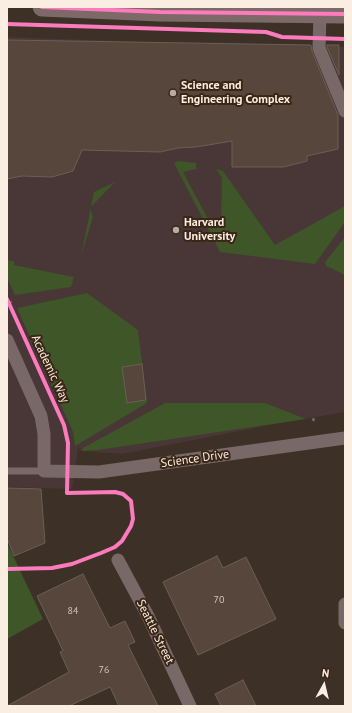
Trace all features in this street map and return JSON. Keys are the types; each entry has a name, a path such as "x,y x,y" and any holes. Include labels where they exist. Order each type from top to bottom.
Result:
{"main road":[{"path":"42,7 160,12 345,14"}],"street":[{"path":"320,14 319,48 345,112"},
{"path":"7,340 41,416 44,434 44,471"},
{"name":"Science Drive","path":"44,471 99,472 345,438"},
{"name":"Seattle Street","path":"118,560 148,616 190,706"},
{"path":"345,604 345,623"}],"lane":[{"path":"7,471 44,471"}],"path":[{"path":"11,308 8,301 13,301"}],"shaded area":[{"name":"Harvard University","path":"7,37 251,46 345,47 345,412 280,423 122,454 82,451 78,448 72,489 7,487"}],"green space":[{"path":"178,161 196,163 196,169 183,172 208,219 221,219 222,178 216,169 223,171 275,245 345,206 345,222 315,264 220,252 174,163"},
{"path":"115,182 91,207 94,192"},
{"path":"90,209 93,217 81,256"},
{"path":"345,237 345,275 326,266 325,262"},
{"path":"7,260 14,261 14,265 74,277 71,287 15,295 7,278"},
{"path":"87,293 138,330 147,403 75,446 73,432 17,308"},
{"path":"165,403 265,403 306,419 98,450 82,451 83,448"},
{"path":"7,543 43,619 7,639"}],"building":[{"name":"Science and Engineering Complex","path":"7,40 311,45 312,51 338,115 338,149 307,156 307,161 283,167 232,167 232,141 196,147 178,148 160,152 82,150 73,171 52,177 22,176 7,179"},
{"path":"327,45 339,45 339,75 327,47"},
{"path":"142,364 146,400 127,403 122,367"},
{"path":"7,488 41,489 45,543 14,556 7,538"},
{"path":"217,556 223,568 246,557 276,619 198,655 163,582"},
{"path":"83,574 110,628 125,621 135,642 128,645 158,706 119,706 110,687 69,706 7,706 69,672 60,652 63,651 37,596"},
{"path":"243,680 256,706 221,706 215,694"}],"cycle path":[{"path":"42,7 160,12 345,14"},
{"path":"7,24 266,32 282,37 345,39"},
{"name":"Academic Way","path":"7,299 64,425 68,443 67,493 115,492 123,494 131,501 133,519 131,526 122,541 115,547 101,553 72,564 52,568 7,569"}],"place":[{"name":"Science and Engineering Complex","path":"173,93"},
{"name":"Harvard University","path":"176,230"}]}
